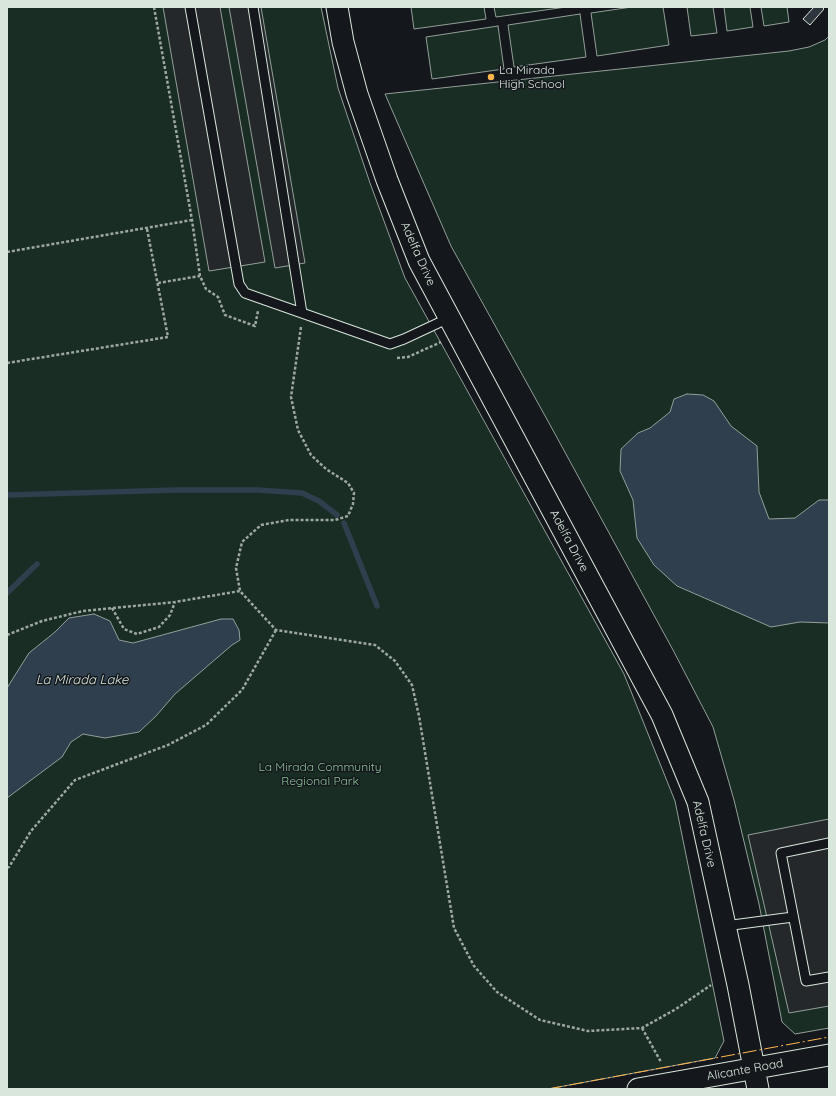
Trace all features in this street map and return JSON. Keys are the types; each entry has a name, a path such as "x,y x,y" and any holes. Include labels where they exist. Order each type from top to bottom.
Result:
{"street":[{"name":"Adelfa Drive","path":"337,7 357,94 387,180 419,261 662,715 698,802 738,985 758,1089"},
{"name":"Alicante Road","path":"638,1089 829,1055"}],"lane":[{"path":"190,7 239,284 245,293 390,344 454,326"},
{"path":"253,7 302,314"},
{"path":"829,843 781,853 792,917 806,981 829,977"},
{"path":"725,926 792,917"}],"path":[{"path":"154,7 192,220 200,276 206,289 218,298 225,315 255,326 259,309"},
{"path":"7,252 192,220"},
{"path":"7,364 168,337 147,229"},
{"path":"158,284 200,276"},
{"path":"294,324 308,329"},
{"path":"301,326 291,397 298,430 311,455 326,469 348,483 354,493 352,504 348,516 334,520 289,520 261,525 242,542 236,568 240,591 276,630 375,644 395,661 412,685 419,716 454,928 474,966 497,992 540,1020 588,1031 642,1028 676,1009 711,985"},
{"path":"393,358 408,357 454,326"},
{"path":"7,635 49,620 83,611 175,602 240,591"},
{"path":"112,608 124,629 137,634 159,627 170,615 175,602"},
{"path":"7,868 31,832 75,780 168,745 206,725 242,690 276,630"},
{"path":"642,1028 661,1062"}],"green space":[{"name":"La Mirada Community Regional Park","path":"7,7 321,7 338,88 370,183 405,278 624,674 675,801 724,1041 715,1058 548,1089 7,1089"},
{"path":"411,7 484,7 486,19 414,29"},
{"path":"494,7 566,7 496,17"},
{"path":"632,7 663,7 669,45 597,56 591,13"},
{"path":"687,7 713,7 717,33 691,36"},
{"path":"724,7 750,7 753,27 727,31"},
{"path":"761,7 787,7 789,22 764,26"},
{"path":"580,14 586,57 514,67 508,25"},
{"path":"498,26 504,69 432,79 426,37"},
{"path":"829,36 829,1028 795,1034 782,1022 759,904 734,800 713,727 673,650 451,246 385,94 789,51 809,47 825,40"}],"shaded area":[{"path":"163,7 220,7 265,262 209,271"},
{"path":"229,7 261,7 305,263 275,268"},
{"path":"829,819 829,1006 789,1013 748,835"}],"water":[{"path":"687,394 703,395 714,401 731,426 757,446 759,492 769,519 795,518 819,500 829,500 829,623 800,622 771,627 677,586 654,565 637,538 633,500 620,471 621,449 638,433 650,428 670,412 674,399"},
{"name":"La Mirada Lake","path":"94,614 110,621 119,640 133,643 221,619 233,619 239,630 240,640 232,645 175,694 156,716 139,732 105,738 83,734 71,742 62,757 7,798 7,688 29,653 55,632 69,618"}],"building":[{"path":"814,7 822,7 824,9 810,25 803,19"}],"waterway":[{"path":"7,495 177,490 258,490 302,493 319,501 337,515"},
{"path":"344,523 377,606"},
{"path":"7,593 37,564"}],"power":[{"path":"548,1089 829,1037"}],"place":[{"name":"La Mirada High School","path":"491,77"}]}
